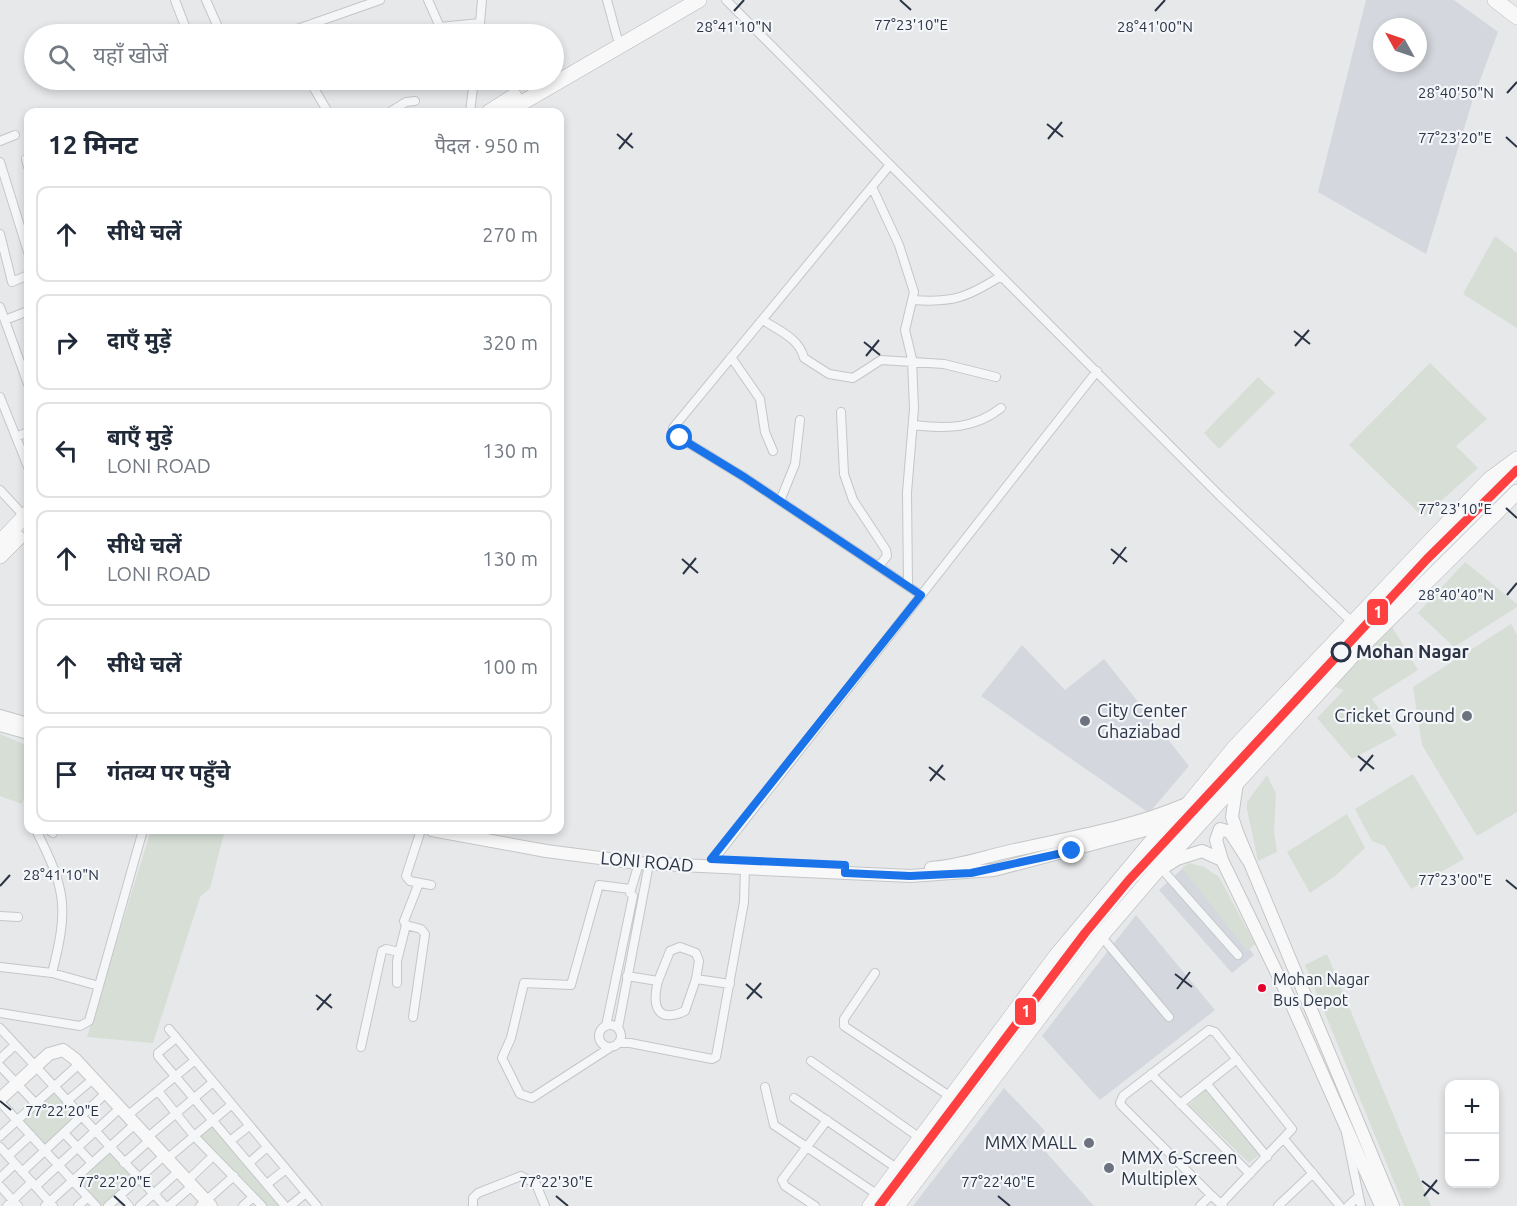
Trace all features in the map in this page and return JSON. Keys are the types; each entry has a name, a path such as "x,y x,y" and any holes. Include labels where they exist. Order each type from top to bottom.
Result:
{"highway":[{"path":"564,68 681,0"},
{"path":"564,78 699,0"},
{"path":"1495,0 1517,17"},
{"path":"1509,0 1517,6"},
{"path":"496,108 526,90"},
{"path":"513,108 544,90"},
{"path":"874,1201 1056,956 1234,748 1462,507 1490,479 1517,459"},
{"path":"897,1206 1101,936 1146,884 1359,649 1517,492"},
{"path":"1456,493 1462,507"},
{"path":"0,544 24,523"}],"street":[{"path":"175,0 184,24"},
{"path":"207,0 217,24"},
{"path":"322,24 380,0"},
{"path":"428,0 439,24"},
{"path":"470,24 480,23 482,0"},
{"path":"607,0 617,37"},
{"path":"726,0 1220,496 1352,622"},
{"path":"315,90 326,108"},
{"path":"470,108 473,90"},
{"path":"396,108 406,102 415,101"},
{"path":"0,141 15,135"},
{"path":"0,162 24,239"},
{"path":"889,166 676,422 674,428 675,434 921,595"},
{"path":"872,187 908,270 914,300 905,330 913,363 914,425 907,492 908,585"},
{"path":"0,234 12,282 24,278"},
{"path":"914,300 940,302 957,299 1002,276"},
{"path":"0,307 24,373"},
{"path":"5,320 24,313"},
{"path":"763,320 795,341 802,348 804,358 830,374 853,378 881,360 944,364 996,376"},
{"path":"731,357 760,399 765,432 773,451"},
{"path":"710,863 1097,371"},
{"path":"0,396 24,457"},
{"path":"914,425 939,429 959,427 976,423 1001,408"},
{"path":"841,412 844,474 853,500 887,553 879,566"},
{"path":"780,501 795,464 800,420"},
{"path":"16,437 24,434"},
{"path":"0,490 24,515"},
{"path":"0,716 24,723"},
{"path":"0,725 24,731"},
{"path":"1237,783 1232,817 1329,1054 1381,1206"},
{"path":"971,868 999,854 1158,816 1190,802"},
{"path":"971,868 1072,851 1169,824"},
{"path":"1248,860 1226,829 1220,829 1215,840 1222,860 1346,1124 1393,1206"},
{"path":"38,834 57,877 64,909 61,938 52,973"},
{"path":"0,1013 85,1025 92,1016 140,834"},
{"path":"420,834 406,876 408,880 431,885"},
{"name":"LONI ROAD","path":"454,834 546,851 644,863 710,863 845,869"},
{"name":"LONI ROAD","path":"498,834 588,849 745,867 971,868"},
{"path":"1222,860 1202,851 1178,859 1161,868 1238,955"},
{"path":"606,1026 644,863"},
{"path":"618,1028 606,1026 600,1030 600,1040 604,1046 630,1043 714,1059 744,902 745,867"},
{"path":"397,983 399,952 406,925 404,918 419,883"},
{"path":"599,885 636,890 627,976 618,1028 621,1037 615,1045 532,1098 520,1094 502,1058 511,1038 524,983 571,985 599,885"},
{"path":"1248,915 1267,907"},
{"path":"0,916 18,916"},
{"path":"406,925 421,929 425,933 413,1017"},
{"path":"1101,936 1169,1017"},
{"path":"680,947 696,953 699,961 696,979 685,1011 676,1015 665,1015 658,1011 654,1003 658,981 670,951 680,947"},
{"path":"361,1047 382,951 386,949 399,952"},
{"path":"0,967 52,973 99,986"},
{"path":"874,973 844,1019 844,1026 951,1097"},
{"path":"627,976 658,981"},
{"path":"696,979 730,984"},
{"path":"0,1028 153,1194 167,1206 186,1179 213,1156"},
{"path":"169,1029 317,1206"},
{"path":"1209,1030 1215,1032 1292,1129 1222,1205 1120,1103 1123,1096 1151,1074 1209,1030"},
{"path":"176,1038 157,1054 285,1206"},
{"path":"0,1059 15,1045"},
{"path":"96,1206 0,1100 36,1066 56,1051 70,1054 80,1064 92,1080 186,1179 206,1204 234,1176"},
{"path":"1180,1104 1237,1059"},
{"path":"0,1186 13,1204 95,1132 127,1116 194,1061"},
{"path":"811,1061 920,1138"},
{"path":"0,1136 80,1064"},
{"path":"0,1066 36,1104"},
{"path":"1151,1074 1250,1174"},
{"path":"67,1101 92,1080"},
{"path":"124,1163 176,1113 212,1083"},
{"path":"1206,1083 1267,1157"},
{"path":"765,1087 772,1122 874,1201"},
{"path":"158,1091 194,1136 262,1206"},
{"path":"22,1172 105,1094"},
{"path":"795,1098 898,1169"},
{"path":"108,1206 231,1105"},
{"path":"0,1147 50,1205 109,1147 127,1116"},
{"path":"815,1206 783,1183 784,1177 827,1120"},
{"path":"1346,1124 1346,1144 1361,1206"},
{"path":"231,1141 249,1126"},
{"path":"64,1133 92,1163"},
{"path":"8,1156 31,1135"},
{"path":"1284,1139 1340,1206"},
{"path":"249,1163 267,1147"},
{"path":"0,1178 15,1164"},
{"path":"267,1184 286,1169"},
{"path":"1278,1206 1313,1173"},
{"path":"473,1206 473,1198 478,1193 521,1176 537,1184 545,1206"},
{"path":"140,1206 153,1194 186,1179"},
{"path":"290,1206 306,1193"},
{"path":"1200,1206 1211,1195"},
{"path":"120,1196 129,1206"},
{"path":"78,1206 88,1197"},
{"path":"243,1206 254,1197"},
{"path":"1348,1206 1358,1197"}],"shaded area":[{"path":"1366,0 1454,0 1498,32 1473,99 1426,254 1318,192"},
{"path":"1495,236 1517,253 1517,328 1463,294"},
{"path":"1430,363 1487,419 1456,446 1478,468 1423,517 1349,445"},
{"path":"1258,377 1275,393 1219,449 1204,433"},
{"path":"1465,562 1517,604 1517,607 1454,647 1418,613"},
{"path":"1388,620 1418,670 1372,699 1397,735 1352,759 1317,718 1344,690 1327,684"},
{"name":"Cricket Ground","path":"1511,624 1517,635 1517,812 1477,836 1422,745 1413,687"},
{"name":"City Center Ghaziabad","path":"1022,645 1065,690 1104,659 1189,766 1149,813 981,696"},
{"path":"0,734 24,744 24,798 22,804 0,796"},
{"path":"1413,774 1464,859 1411,889 1385,846 1372,841 1355,809"},
{"path":"1267,775 1276,794 1274,831 1277,852 1258,861 1247,802"},
{"path":"1347,814 1365,848 1335,876 1310,893 1287,852"},
{"path":"150,834 224,834 210,888 200,897 153,1043 87,1037"},
{"path":"1189,863 1204,867 1219,877 1255,944 1247,951 1182,868"},
{"path":"1184,867 1254,955 1232,973 1159,890"},
{"path":"1136,915 1215,1010 1100,1100 1042,1036"},
{"path":"1327,954 1431,1206 1404,1206 1305,965"},
{"path":"1004,1088 1045,1131 1036,1141 1094,1206 913,1206"},
{"path":"55,1089 79,1116 45,1147 21,1120"},
{"path":"1205,1090 1259,1155 1249,1163 1189,1105"},
{"path":"213,1123 281,1204 267,1206 198,1136"},
{"path":"112,1151 136,1177 105,1206 99,1206 77,1182"}],"transit line":[{"name":"1","path":"879,1206 1085,933 1129,880 1427,559 1517,470"}],"place":[{"name":"Mohan Nagar","path":"1341,652"},
{"name":"Cricket Ground","path":"1467,716"},
{"name":"City Center Ghaziabad","path":"1085,721"},
{"name":"Mohan Nagar Bus Depot","path":"1262,988"},
{"name":"MMX MALL","path":"1089,1143"},
{"name":"MMX 6-Screen Multiplex","path":"1109,1168"}],"route":[{"path":"680,438 744,477 921,595 711,859 845,865 845,873 910,876 994,870 1072,851"}]}
